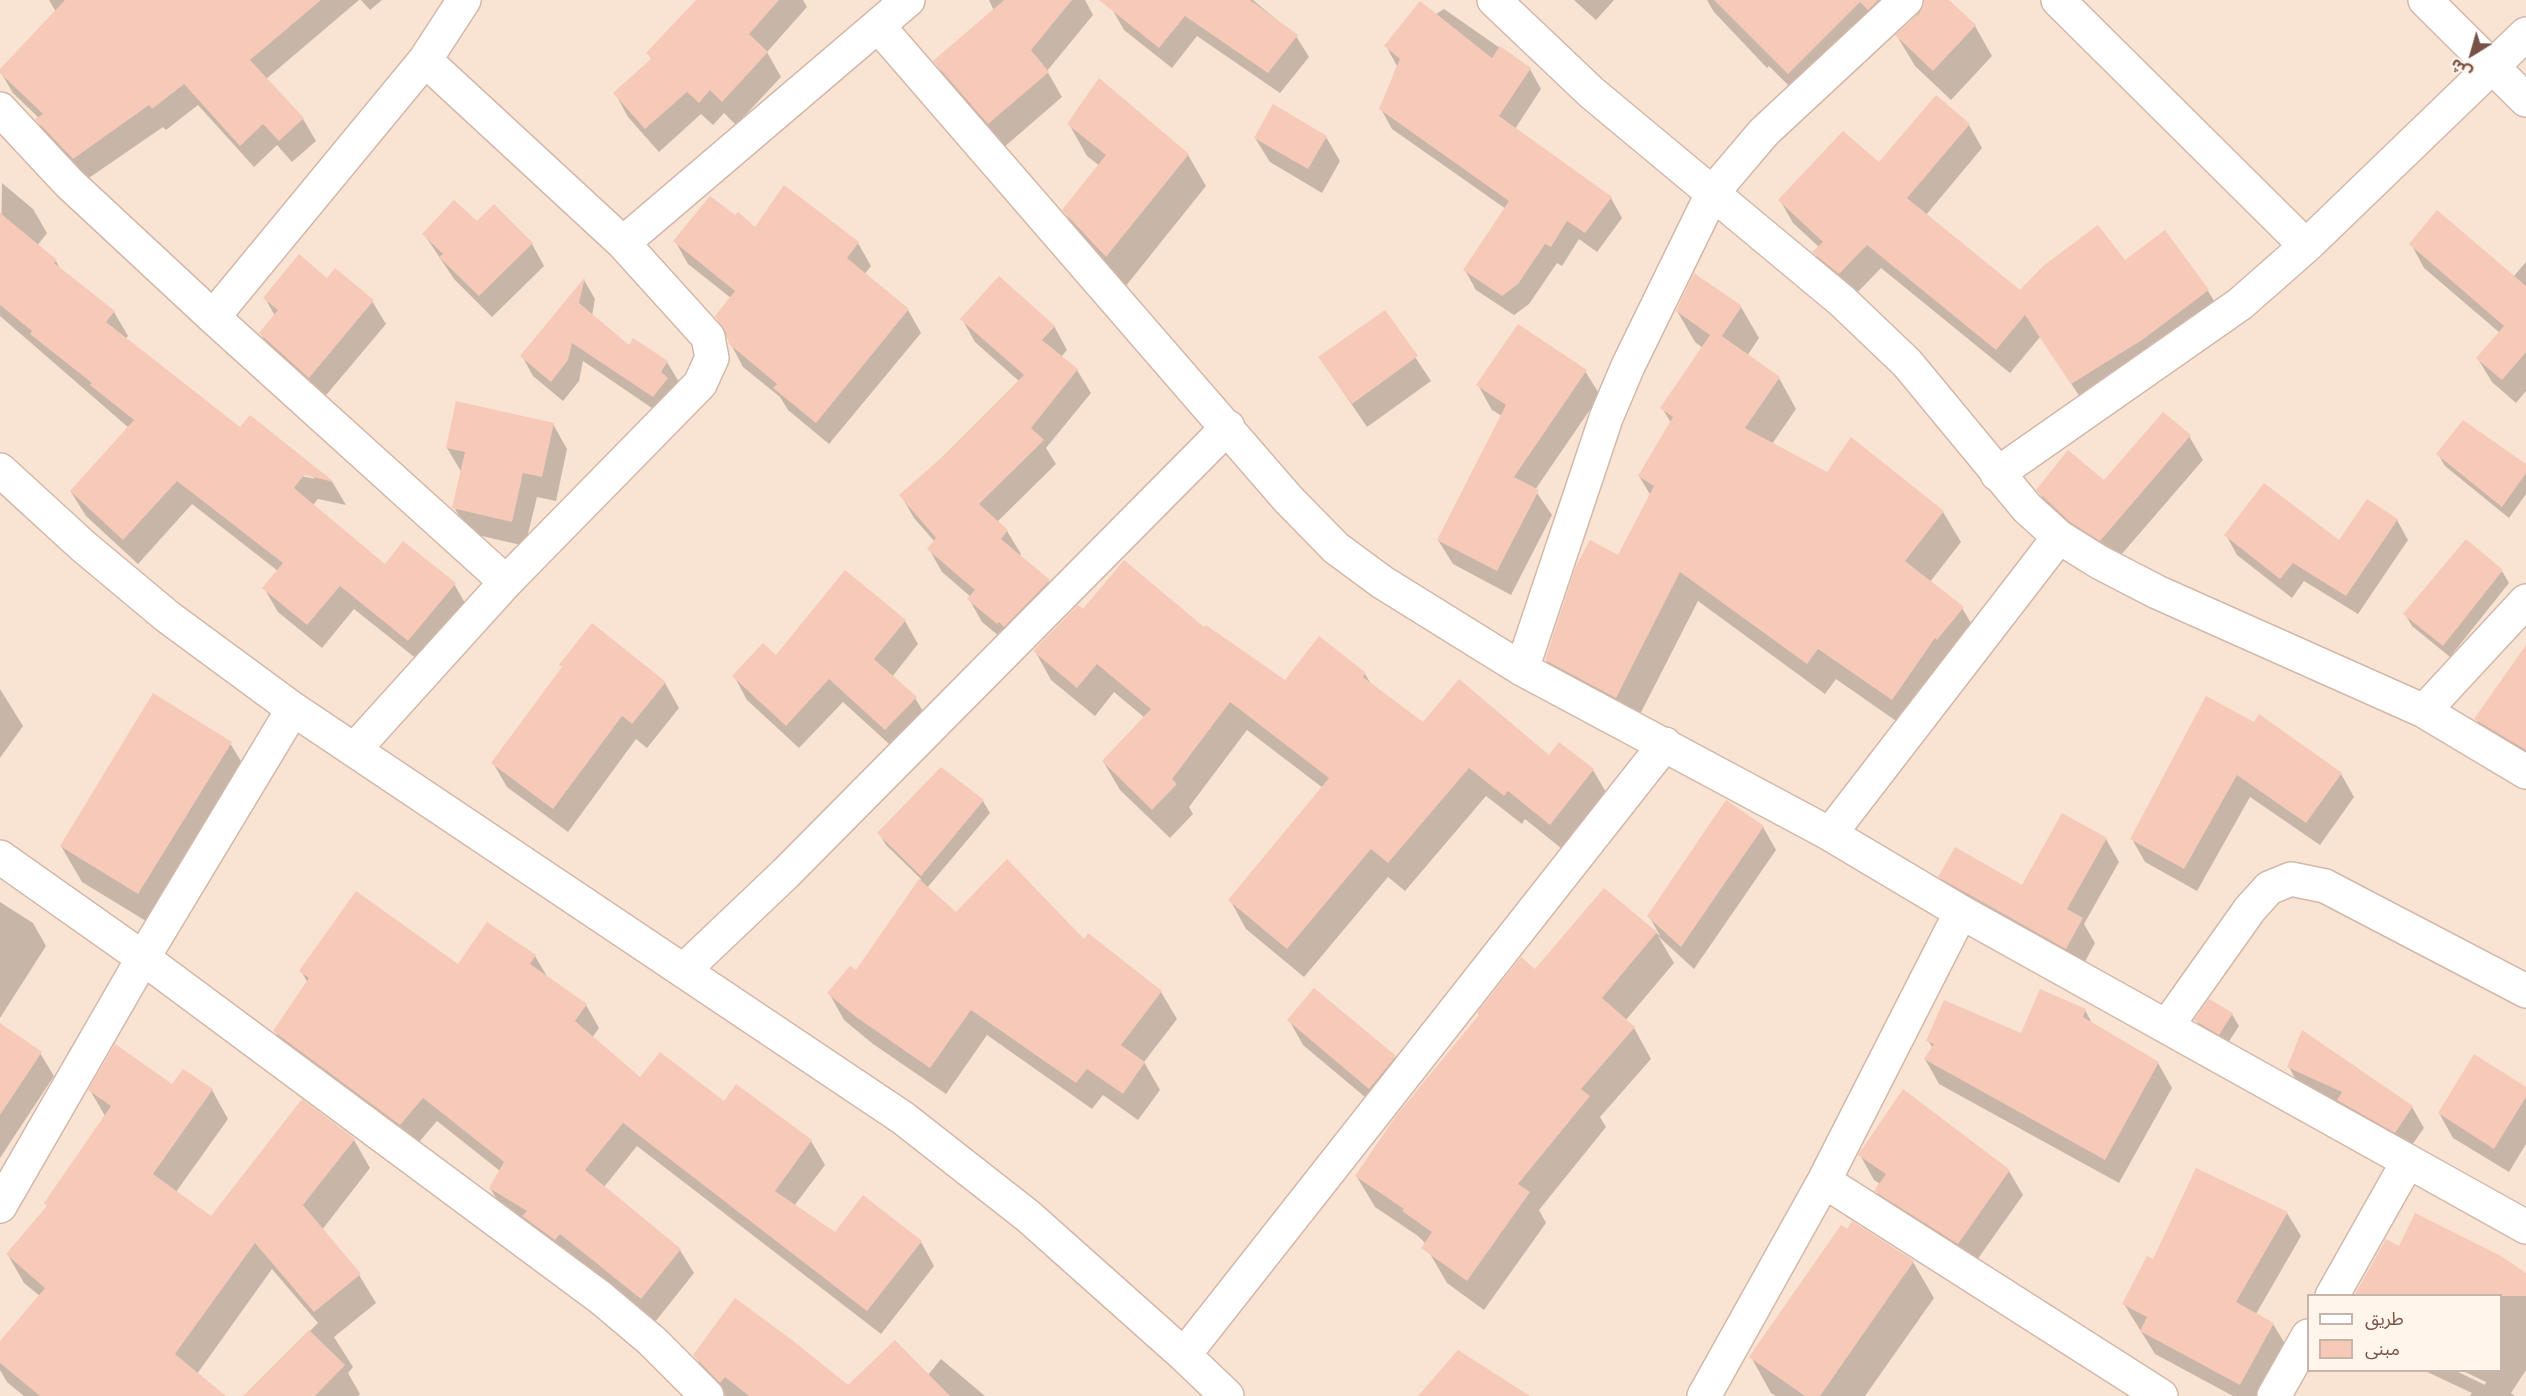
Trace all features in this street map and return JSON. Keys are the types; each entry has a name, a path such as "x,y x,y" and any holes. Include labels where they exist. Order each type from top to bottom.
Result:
{"street":[{"path":"213,317 425,60 464,0"},
{"path":"623,243 908,0"},
{"path":"1494,0 1592,93 1842,301 1907,363 1997,474 2027,508 2059,537 2099,562 2157,592 2424,711 2526,772"},
{"path":"1522,669 1606,418 1628,366 1713,192 1764,132 1906,0"},
{"path":"2058,0 2306,246"},
{"path":"2425,0 2526,100"},
{"path":"879,27 1228,427 1288,499 1336,548 1382,582 1522,669 1830,834 1961,912 2407,1163 2526,1227"},
{"path":"1997,474 2240,304 2306,246 2526,34"},
{"path":"354,750 506,582 700,384 712,358 708,337 623,243 425,60"},
{"path":"0,109 69,183 213,317 506,582"},
{"path":"685,969 786,873 1228,427"},
{"path":"0,470 83,546 168,617 293,709 685,969 903,1118 1028,1216 1227,1396"},
{"path":"1830,834 2059,537"},
{"path":"2424,711 2526,601"},
{"path":"0,1206 143,958 293,709"},
{"path":"1184,1355 1665,744"},
{"path":"0,857 143,958 601,1298 652,1341 707,1396"},
{"path":"2167,1026 2250,909 2269,888 2291,879 2325,886 2526,991"},
{"path":"1704,1396 1824,1181 1961,912"},
{"path":"2333,1294 2407,1163"},
{"path":"1824,1181 2161,1396"},
{"path":"2274,1396 2307,1338"}],"shaded area":[{"path":"0,0 2526,0 2526,1396 0,1396"}],"building":[{"path":"65,0 321,0 250,60 304,118 279,141 263,124 240,146 184,84 152,109 149,105 73,159 35,119 43,114 0,73 0,69"},
{"path":"696,0 779,0 749,34 768,52 722,102 710,90 699,103 687,92 645,129 613,93 652,58 646,53"},
{"path":"1004,0 1072,0 1031,50 1049,72 988,124 933,61"},
{"path":"1099,0 1250,0 1298,35 1268,73 1185,16 1159,48"},
{"path":"1714,0 1878,0 1868,10 1860,2 1788,74"},
{"path":"1924,0 1949,0 1976,25 1933,71 1895,35 1919,14"},
{"path":"1420,1 1492,58 1500,46 1531,68 1499,116 1612,197 1585,233 1567,221 1551,247 1545,244 1518,284 1502,296 1463,270 1509,201 1379,109 1400,59 1384,46"},
{"path":"1099,78 1189,154 1106,257 1062,210 1106,155 1067,124"},
{"path":"1936,95 1970,124 1907,198 2020,290 2043,266 2098,225 2125,260 2165,230 2209,290 2142,340 2071,384 2025,315 1996,350 1867,245 1839,274 1812,252 1823,242 1778,200 1843,131 1879,162"},
{"path":"1273,104 1327,136 1308,169 1254,138"},
{"path":"784,185 859,242 847,258 909,309 816,423 773,388 777,384 729,344 726,333 715,316 735,291 673,241 710,196 735,215 738,212 755,227"},
{"path":"454,200 477,221 494,204 533,243 479,296 439,257 443,254 422,234"},
{"path":"2437,210 2526,286 2526,352 2502,380 2476,358 2504,326 2409,244"},
{"path":"0,213 57,260 54,263 115,311 106,322 240,427 250,415 334,482 304,475 294,488 385,564 403,541 456,583 408,641 340,586 307,625 262,588 283,563 177,481 123,540 70,491 134,420 30,334 32,331 0,305"},
{"path":"299,254 327,278 335,268 374,300 309,378 259,333 278,310 263,298"},
{"path":"1694,273 1742,306 1722,336 1780,377 1745,428 1827,472 1851,437 1944,511 1905,561 1964,607 1937,640 1935,638 1892,700 1818,649 1807,664 1680,572 1616,698 1545,660 1576,566 1590,540 1618,555 1654,486 1638,476 1673,417 1660,408 1710,335 1676,311"},
{"path":"999,276 1055,326 1042,340 1078,369 1031,428 1044,440 979,504 1008,530 1001,539 1050,580 1004,627 999,622 997,624 967,599 975,590 927,549 936,538 899,495 940,459 1024,375 960,319"},
{"path":"585,277 579,303 629,345 633,338 668,361 661,372 668,378 653,397 572,343 568,360 551,382 520,356"},
{"path":"1385,310 1418,356 1352,404 1318,357"},
{"path":"1518,324 1587,370 1514,477 1539,490 1497,571 1437,540 1506,405 1476,385"},
{"path":"456,401 554,423 542,477 523,473 512,522 452,508 465,452 446,448"},
{"path":"2163,412 2191,435 2100,541 2070,522 2036,490 2068,450 2104,480"},
{"path":"2463,420 2526,464 2526,473 2502,507 2436,454"},
{"path":"2264,483 2339,540 2367,499 2398,519 2346,596 2293,563 2280,579 2224,535"},
{"path":"2466,539 2503,570 2443,646 2403,614"},
{"path":"1124,560 1204,627 1206,625 1285,680 1319,636 1366,673 1363,677 1423,722 1459,679 1549,755 1559,742 1594,769 1550,825 1508,791 1504,796 1469,768 1388,863 1371,849 1287,949 1228,900 1329,778 1230,702 1172,779 1177,784 1152,810 1102,761 1151,709 1097,664 1077,688 1033,651 1078,605 1083,609"},
{"path":"845,570 906,620 874,659 917,697 885,730 829,679 786,726 732,676 763,643 776,655"},
{"path":"592,623 666,682 632,724 622,716 553,809 491,763 562,667 559,665"},
{"path":"2526,645 2526,750 2474,719"},
{"path":"153,693 232,742 138,894 60,846"},
{"path":"2206,696 2254,722 2259,714 2342,773 2306,823 2237,775 2184,869 2130,839"},
{"path":"941,767 984,800 921,876 877,833"},
{"path":"1726,800 1764,826 1681,947 1647,916"},
{"path":"2062,813 2107,838 2067,909 2083,918 2066,949 1938,877 1955,847 2022,885"},
{"path":"1007,859 1084,939 1088,933 1162,991 1121,1045 1145,1062 1123,1094 1087,1069 1076,1083 971,1010 930,1068 856,1017 827,993 850,966 856,970 919,879 956,912"},
{"path":"1604,888 1657,932 1602,998 1635,1027 1581,1089 1590,1096 1518,1184 1530,1192 1467,1281 1421,1248 1432,1232 1402,1211 1404,1209 1355,1176 1396,1116 1479,1015 1477,1013 1521,957 1535,969"},
{"path":"356,891 458,964 487,922 536,955 530,964 587,1004 575,1021 640,1077 660,1052 724,1101 736,1084 812,1140 775,1191 835,1232 863,1195 922,1241 867,1311 623,1123 585,1170 681,1249 641,1299 560,1234 555,1240 522,1216 527,1211 489,1188 504,1162 423,1098 400,1125 273,1031 309,978 299,971"},
{"path":"1314,988 1396,1056 1369,1089 1287,1020"},
{"path":"2040,989 2086,1009 2083,1017 2159,1062 2105,1160 1924,1059 1934,1044 1926,1041 1944,1000 2021,1033"},
{"path":"2209,999 2233,1013 2219,1035 2194,1020"},
{"path":"0,1023 42,1052 0,1115"},
{"path":"2302,1030 2413,1106 2395,1133 2337,1100 2342,1092 2287,1067"},
{"path":"115,1044 172,1084 183,1069 213,1089 153,1174 211,1216 302,1099 355,1139 303,1205 361,1274 314,1312 255,1243 175,1354 226,1396 40,1396 0,1363 0,1341 45,1288 6,1254 47,1206 44,1203 111,1106 88,1090"},
{"path":"2474,1054 2526,1087 2526,1097 2494,1149 2438,1113"},
{"path":"1903,1089 2010,1170 1958,1244 1874,1191 1886,1174 1858,1155"},
{"path":"2196,1168 2288,1212 2236,1302 2274,1323 2240,1385 2140,1331 2147,1317 2122,1304 2147,1256 2153,1259"},
{"path":"2415,1213 2499,1255 2526,1273 2526,1296 2355,1294 2386,1239 2399,1246"},
{"path":"1852,1221 1914,1261 1820,1396 1805,1396 1749,1357 1841,1225 1847,1229"},
{"path":"735,1298 848,1385 895,1340 950,1396 749,1396 725,1377 720,1383 693,1355"},
{"path":"309,1330 345,1365 315,1396 243,1396"},
{"path":"1458,1350 1530,1396 1418,1396"}]}
